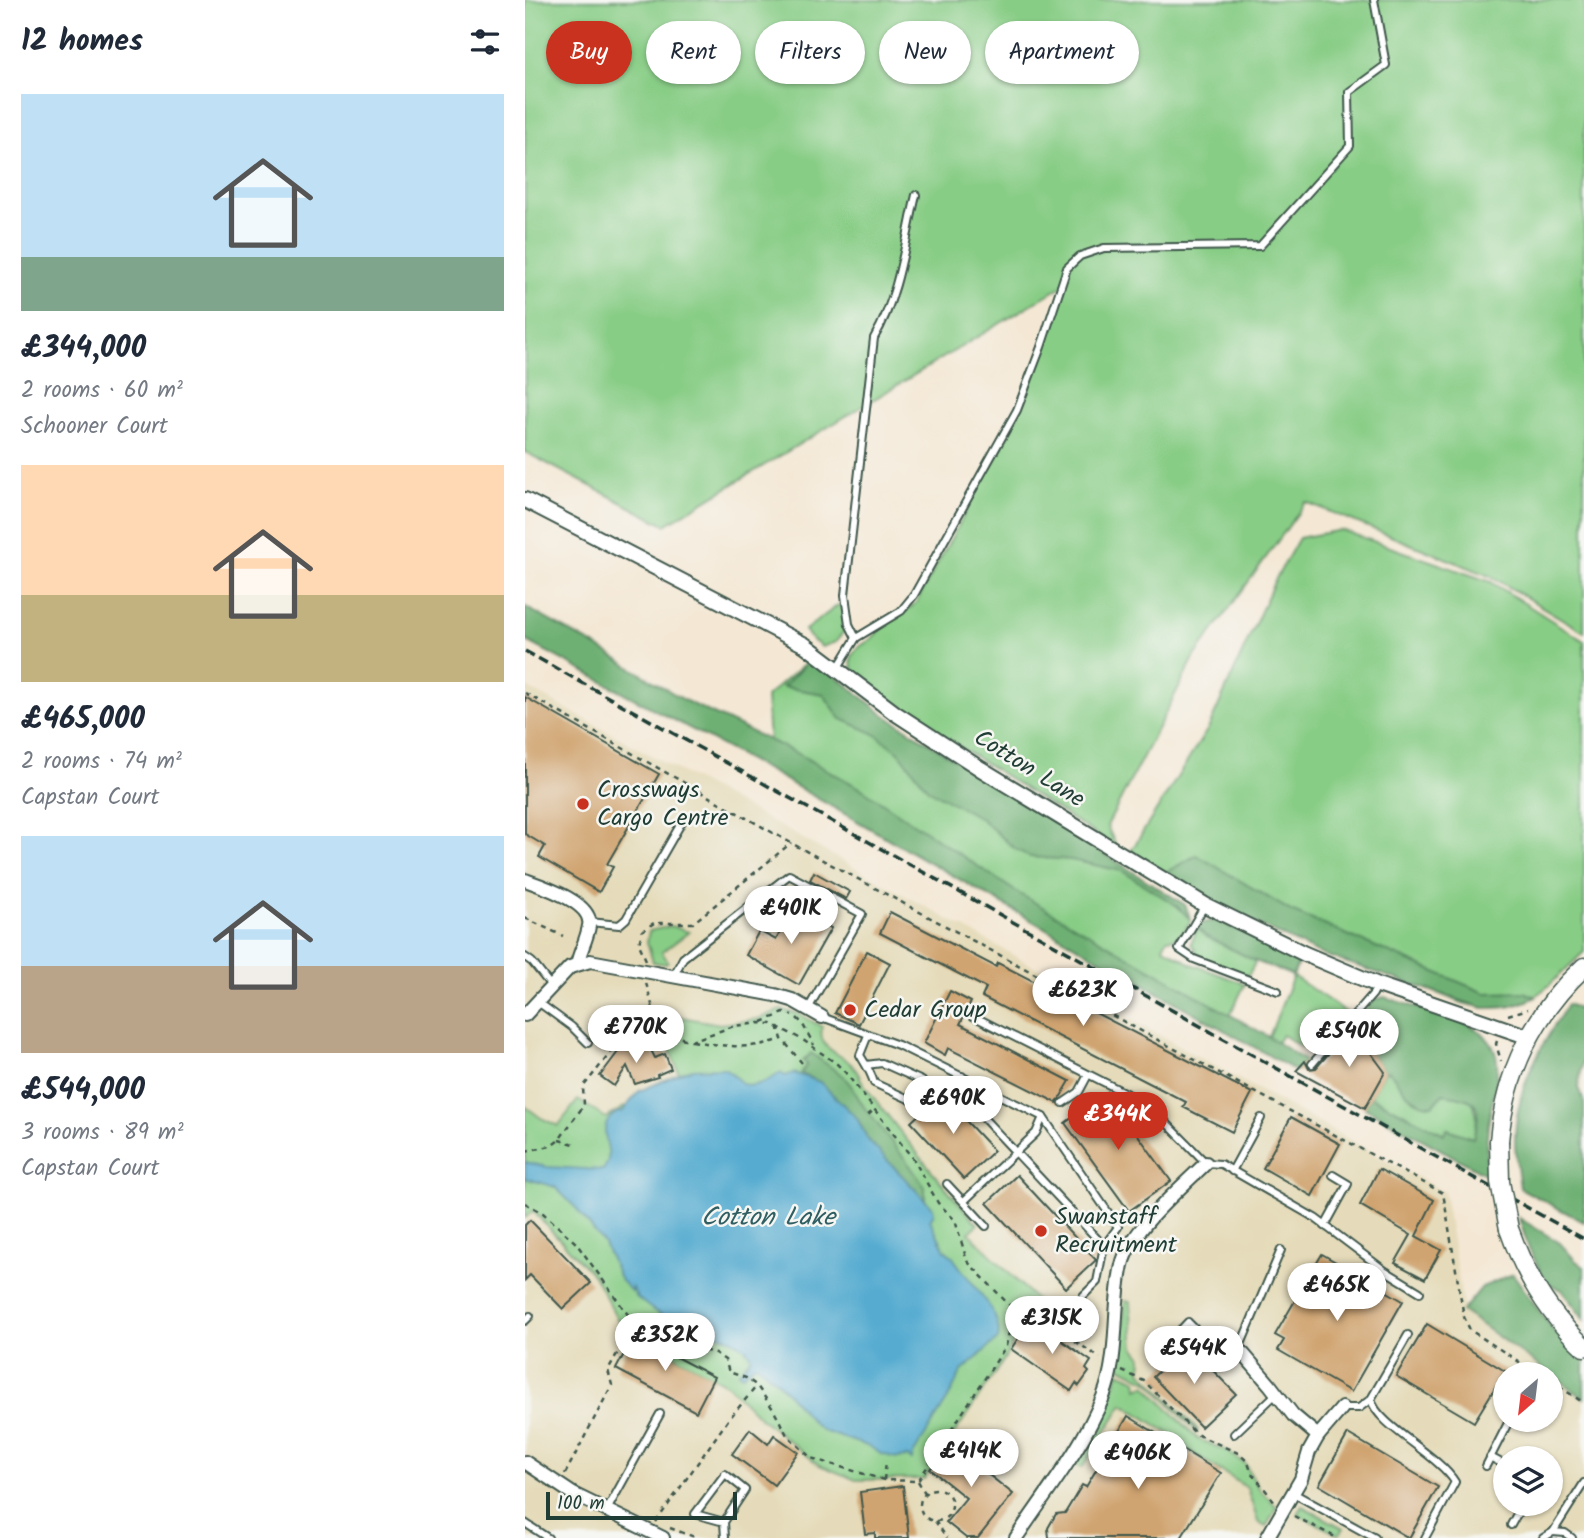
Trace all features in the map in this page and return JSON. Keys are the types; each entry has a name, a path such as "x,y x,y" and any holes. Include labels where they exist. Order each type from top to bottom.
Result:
{"main road":[{"path":"1584,967 1549,1004 1529,1037 1505,1100 1499,1141 1500,1189 1509,1229 1522,1264 1539,1295 1584,1347"}],"street":[{"name":"Cotton Lane","path":"525,500 805,645 884,706 981,769 1205,905 1305,954 1378,985 1529,1037"},
{"path":"525,880 568,898 588,916 590,922 577,964"},
{"path":"525,1015 561,974 577,964 590,961 775,995 822,1017"},
{"path":"1016,1538 1081,1439 1103,1398 1113,1364 1122,1263 1130,1245 1144,1226 1206,1163"},
{"path":"1239,1349 1293,1415 1318,1436"},
{"path":"1267,1538 1301,1479 1309,1452 1318,1436 1342,1408"},
{"path":"525,1462 573,1494 663,1538"}],"lane":[{"path":"837,669 856,638 904,608 932,564 1017,410 1067,268 1080,256 1104,248 1260,246 1350,146 1349,92 1386,65 1374,0"},
{"path":"856,638 849,624 845,595 874,338 882,325 897,281 916,195"},
{"path":"590,922 619,925 627,919 683,820"},
{"path":"673,977 683,958 789,875 862,914 809,1009"},
{"path":"1205,905 1179,949 1194,958 1278,991"},
{"path":"525,957 551,986"},
{"path":"1312,1064 1372,996 1378,985"},
{"path":"538,1002 589,1043"},
{"path":"973,1016 1149,1105 1206,1163 1220,1164 1315,1218 1384,1270 1420,1292"},
{"path":"822,1017 898,1045 1043,1117 1118,1227 1104,1246 1097,1282 1083,1296"},
{"path":"866,1065 882,1063 922,1081 913,1101 874,1083 860,1055 868,1035"},
{"path":"1063,1103 1079,1092 1088,1075"},
{"path":"962,1076 958,1091 1104,1246"},
{"path":"964,1201 1035,1133 1043,1117"},
{"path":"1232,1171 1261,1118"},
{"path":"1325,1226 1348,1184 1333,1175"},
{"path":"947,1184 986,1226"},
{"path":"1173,1338 1188,1322 1217,1352 1239,1349 1281,1250"},
{"path":"1342,1408 1359,1408 1371,1399 1408,1335"},
{"path":"1234,1434 1277,1393"},
{"path":"1371,1399 1377,1412 1444,1467 1455,1482 1425,1538"},
{"path":"606,1512 660,1413"},
{"path":"1486,1466 1503,1432"},
{"path":"724,1522 695,1514 725,1474 745,1490 724,1522 725,1538"},
{"path":"1543,1538 1553,1532 1584,1483"},
{"path":"1293,1493 1375,1538"},
{"path":"1511,1525 1516,1516"},
{"path":"525,1523 548,1538"},
{"path":"1553,1532 1571,1538"}],"path":[{"path":"525,693 791,843 1443,1193 1464,1317 1470,1330 1519,1362"},
{"path":"647,964 639,944 642,931 655,923 693,923 791,843"},
{"path":"525,918 563,936"},
{"path":"645,978 659,1030"},
{"path":"691,1041 734,1026 760,1023 784,1013 803,1023 815,1048"},
{"path":"760,1023 778,1026 815,1048 845,1072 913,1160 938,1203 955,1220 967,1261 1014,1310 1034,1313 1091,1353 1144,1381 1196,1434 1238,1453 1248,1462 1251,1472 1266,1493 1284,1510 1337,1538"},
{"path":"778,1026 782,1039 802,1063"},
{"path":"525,1151 551,1146 559,1140 584,1105 583,1087 616,1046 650,1030 659,1030 691,1041 736,1047 760,1046 782,1039"},
{"path":"607,1032 616,1046"},
{"path":"867,1115 873,1111"},
{"path":"559,1140 578,1145"},
{"path":"525,1203 543,1213 576,1243 635,1323 671,1343 715,1353 725,1360 729,1372 746,1378 757,1386 787,1435 811,1458 884,1480 918,1482"},
{"path":"918,1482 1006,1346 1014,1310"},
{"path":"565,1474 612,1385 608,1370 635,1323"},
{"path":"656,1522 728,1420 757,1386"},
{"path":"1563,1389 1584,1403"},
{"path":"884,1480 886,1461"},
{"path":"918,1482 925,1493"},
{"path":"925,1493 940,1489 951,1499 949,1514 935,1521"},
{"path":"925,1493 920,1508 925,1517 935,1521 947,1538"}],"shaded area":[{"path":"525,686 1444,1192 1464,1311 1536,1362 1493,1362 1493,1432 1563,1432 1563,1381 1584,1396 1584,1538 525,1538"}],"green space":[{"path":"525,0 1584,0 1584,632 1492,577 1306,502 1195,656 1107,826 1117,848 884,698 858,676 851,663 857,649 917,601 1014,424 1067,283 665,525 525,452"},
{"path":"1341,530 1491,582 1584,641 1584,952 1544,990 1518,1005 1502,1008 1462,1003 1219,906 1131,851 1209,727 1274,582 1299,538"},
{"path":"841,603 844,631 836,642 822,647 811,639 805,630"},
{"path":"525,607 596,646 686,701 798,754 862,789 1018,893 1269,1037 1305,1061 1296,1071 771,772 525,640"},
{"path":"812,657 883,714 1185,905 1191,920 1182,933 1167,939 1163,947 1192,964 1245,984 1230,1015 1269,1037 1293,976 1350,1015 1325,1043 1313,1036 1311,1040 1320,1048 1316,1053 1282,1035 1277,1043 1290,1052 1224,1030 771,772 766,697"},
{"path":"812,657 883,714 1185,905 1191,920 1177,906 1122,871 1071,860 1030,857 1014,848 980,818 928,789 899,752 875,734 841,719 823,694 783,687"},
{"path":"1197,855 1291,911 1485,993 1524,992 1536,997 1510,1006 1483,1008 1318,953 1219,906 1166,872"},
{"path":"1216,920 1300,959 1293,976 1256,961 1248,976 1196,956 1191,943 1199,924"},
{"path":"1216,920 1300,959 1293,975 1255,961 1205,936 1198,928 1199,924"},
{"path":"671,926 689,932 662,952 668,962 666,964 653,962 647,942 649,931"},
{"path":"1384,997 1465,1023 1490,1042 1495,1053 1497,1078 1487,1134 1487,1175 1365,1108 1371,1097 1444,1134 1447,1129 1473,1138 1478,1116 1475,1104 1464,1098 1443,1094 1433,1105 1419,1102 1407,1094 1389,1071 1385,1072 1365,1045 1364,1028 1355,1021 1374,1000"},
{"path":"1568,1004 1584,1010 1584,1056 1578,1088 1584,1100 1584,1222 1520,1188 1515,1145 1519,1106 1530,1071"},
{"name":"Cotton Lake","path":"781,1010 799,1014 822,1027 821,1035 826,1046 853,1066 907,1141 978,1224 969,1233 1037,1301 1003,1361 924,1479 856,1480 819,1465 759,1417 728,1385 621,1326 595,1277 533,1211 525,1218 525,1106 558,1126 578,1100 606,1118 679,1073 656,1015 663,1011 670,1015 720,1024 758,1019"},
{"path":"811,1053 850,1084 864,1107 925,1187 925,1200 868,1140 857,1118 820,1082 801,1074 807,1064 803,1061"},
{"path":"1389,1070 1413,1100 1433,1105 1443,1094 1467,1097 1473,1101 1477,1118 1473,1139 1448,1129 1444,1134 1371,1097 1385,1072"},
{"path":"1519,1218 1560,1243 1584,1267 1584,1320 1562,1290 1547,1283 1529,1249"},
{"path":"1513,1274 1554,1331 1584,1361 1584,1398 1563,1383 1563,1362 1534,1362 1462,1311 1482,1287"},
{"path":"1125,1301 1130,1302 1134,1347 1142,1357 1141,1371 1197,1432 1148,1381 1120,1367"},
{"path":"1119,1372 1137,1380 1138,1388 1145,1385 1198,1439 1225,1450 1245,1464 1259,1489 1277,1507 1266,1527 1258,1522 1247,1488 1123,1404 1082,1468 1073,1463 1105,1411"},
{"path":"1302,1506 1343,1528 1339,1535 1297,1514"}],"water":[{"name":"Cotton Lake","path":"723,1068 746,1085 762,1083 781,1073 785,1076 794,1073 820,1082 857,1118 868,1140 933,1208 934,1213 930,1220 945,1250 983,1296 996,1318 998,1339 961,1372 912,1460 908,1457 897,1458 881,1454 870,1447 823,1431 779,1383 757,1365 753,1365 743,1375 738,1373 751,1357 746,1349 716,1333 672,1320 648,1306 634,1295 637,1296 632,1288 632,1292 621,1281 604,1244 575,1207 555,1187 525,1178 525,1162 547,1167 603,1170 608,1154 606,1125 618,1112 622,1112 639,1091 693,1069"}],"building":[{"name":"Crossways Cargo Centre","path":"525,697 659,774 607,864 613,867 599,892 539,857 545,846 525,834"},
{"path":"814,872 850,892 846,899 810,880"},
{"path":"795,906 831,928 799,985 746,955 759,931 776,940"},
{"path":"890,912 996,967 998,963 1252,1093 1232,1132 1183,1107 1186,1102 982,997 986,988 880,933"},
{"path":"867,951 890,963 859,1024 835,1013"},
{"path":"950,991 971,1002 960,1024 1070,1081 1057,1103 948,1048 945,1055 924,1043"},
{"path":"1356,1022 1364,1028 1365,1045 1385,1072 1365,1108 1296,1071 1305,1061 1309,1069 1316,1068"},
{"path":"633,1043 636,1051 649,1046 655,1058 665,1054 671,1069 657,1075 658,1077 635,1084 627,1066 614,1086 600,1076 621,1048"},
{"path":"1107,1092 1171,1181 1129,1211 1065,1123"},
{"path":"941,1094 994,1151 964,1179 911,1122"},
{"path":"1291,1117 1340,1144 1312,1196 1263,1168"},
{"path":"1379,1169 1434,1200 1416,1236 1441,1250 1425,1279 1395,1263 1411,1235 1360,1205"},
{"name":"Swanstaff Recruitment","path":"1017,1175 1096,1260 1066,1288 987,1203"},
{"path":"530,1220 591,1283 563,1309 530,1275 525,1280 525,1225"},
{"path":"1322,1254 1403,1301 1351,1392 1278,1350 1284,1340 1275,1335"},
{"path":"1031,1319 1091,1361 1086,1369 1089,1372 1079,1386 1076,1383 1071,1391 1011,1349"},
{"path":"1427,1324 1493,1364 1493,1391 1474,1422 1396,1376"},
{"path":"634,1335 714,1377 696,1412 616,1369"},
{"path":"1187,1344 1236,1394 1201,1427 1153,1377"},
{"path":"1128,1416 1221,1473 1181,1538 1049,1538 1048,1528 1056,1514 1065,1513 1082,1485 1086,1487"},
{"path":"750,1429 768,1444 774,1435 798,1452 774,1485 732,1454"},
{"path":"1348,1434 1438,1487 1409,1538 1319,1485"},
{"path":"957,1436 990,1463 984,1471 1013,1494 978,1538 966,1538 946,1522 966,1498 930,1469"},
{"path":"903,1486 909,1538 875,1538 875,1533 865,1534 860,1492"}],"railway":[{"path":"525,651 1584,1239"}],"place":[{"name":"Crossways Cargo Centre","path":"583,804"},
{"name":"Cedar Group","path":"850,1010"},
{"name":"Swanstaff Recruitment","path":"1041,1231"}]}
